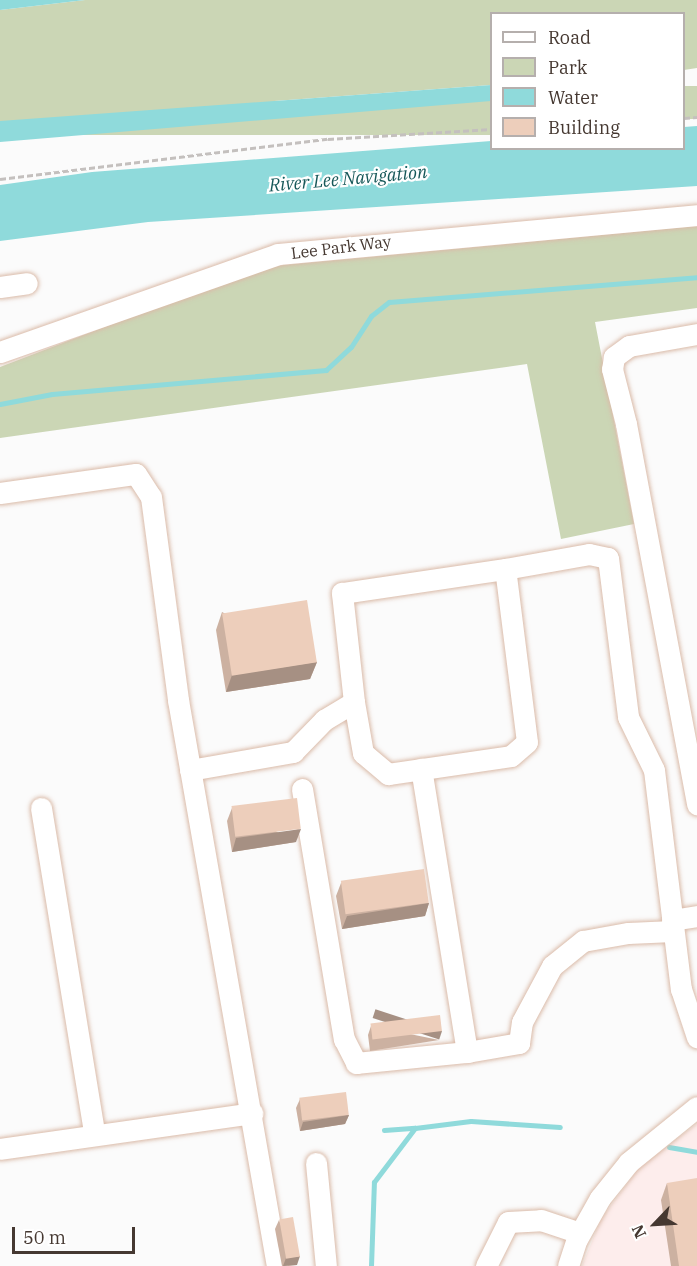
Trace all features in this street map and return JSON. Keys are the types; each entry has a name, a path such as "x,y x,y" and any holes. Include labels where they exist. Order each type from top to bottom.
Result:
{"street":[{"name":"Lee Park Way","path":"0,352 278,254 697,215"},
{"path":"0,287 27,283"},
{"path":"697,334 629,346 614,357 612,369 626,424 697,804"},
{"path":"0,493 136,474 151,497 190,770 252,1113 277,1266"},
{"path":"505,569 526,742 511,756 388,774 363,753 354,702 342,593 589,554 608,558 628,717 654,770 684,1003 697,1037"},
{"path":"190,770 293,752 324,720 354,702"},
{"path":"421,769 467,1052"},
{"path":"302,789 344,1039 356,1063 467,1052 519,1043 522,1022 552,966 583,941 673,926 697,916"},
{"path":"41,808 94,1133"},
{"path":"568,1266 580,1233 600,1197 629,1162 668,1127 697,1107"},
{"path":"0,1149 94,1133 252,1113"},
{"path":"316,1163 326,1266"},
{"path":"486,1266 508,1222 541,1220 580,1233"}],"path":[{"path":"0,179 328,139 490,129"}],"shaded area":[{"path":"697,1124 697,1266 582,1266 601,1219 641,1165"}],"green space":[{"path":"85,0 697,0 697,68 685,70 685,12 490,12 490,85 0,121 0,10"},
{"path":"685,86 697,86 697,119 685,119"},
{"path":"0,101 490,101 490,135 0,135"},
{"path":"697,226 697,308 595,322 634,524 561,539 527,364 0,438 0,367 248,272 284,265"}],"water":[{"path":"0,0 85,0 0,10"},
{"path":"490,85 490,101 0,142 0,121"},
{"name":"River Lee Navigation","path":"697,126 697,186 148,222 0,241 0,185 92,172 490,141 490,150 685,150 685,127"}],"building":[{"path":"307,600 317,662 232,676 222,613"},
{"path":"297,798 301,829 235,837 231,806"},
{"path":"424,869 429,903 346,914 341,881"},
{"path":"440,1015 442,1031 372,1039 371,1024"},
{"path":"346,1092 349,1115 302,1121 299,1098"},
{"path":"697,1178 697,1266 679,1266 667,1183"},
{"path":"293,1217 300,1256 286,1259 279,1219"}],"waterway":[{"path":"0,404 52,394 326,370 351,347 371,316 389,302 697,277"},
{"path":"371,1266 374,1182 415,1128 471,1121 560,1127"},
{"path":"384,1130 415,1128"},
{"path":"669,1147 697,1152"}]}
